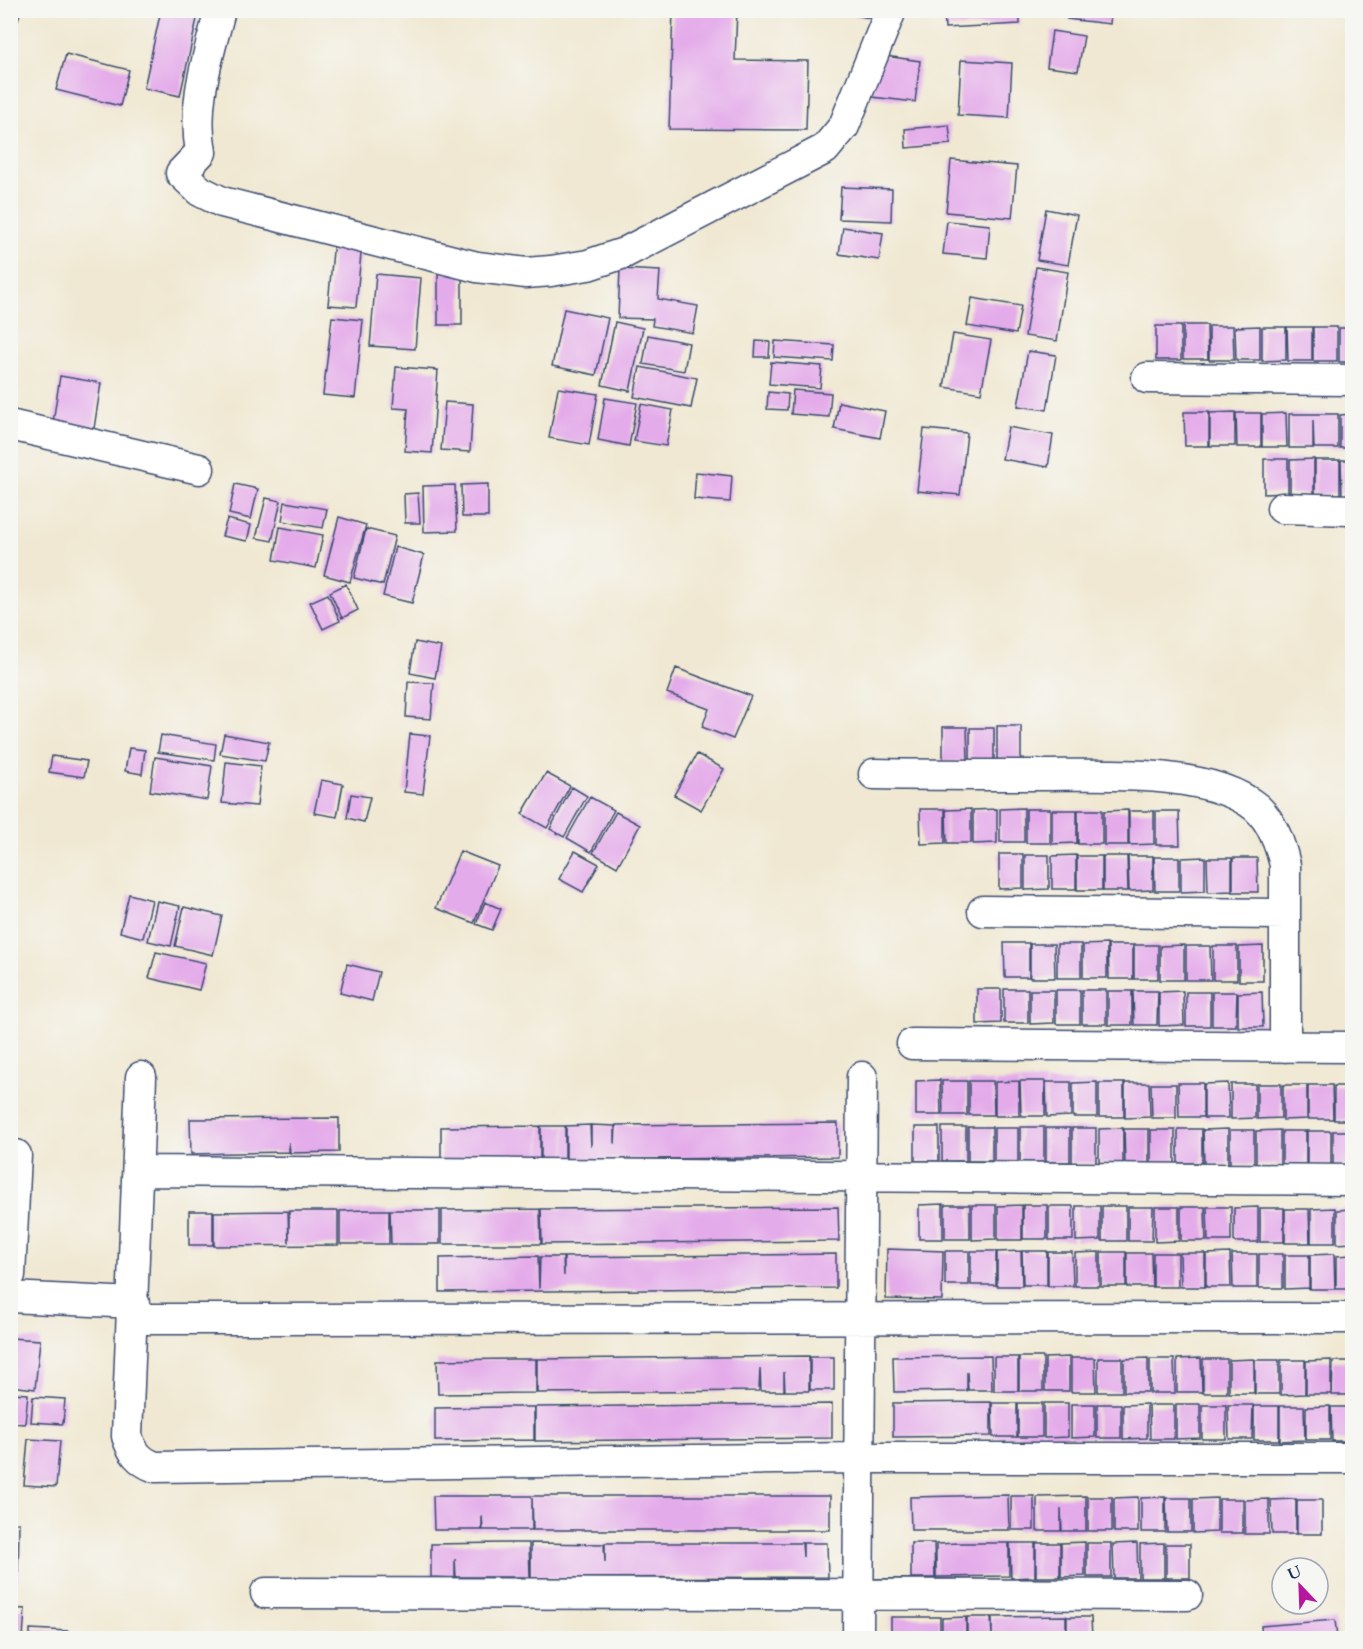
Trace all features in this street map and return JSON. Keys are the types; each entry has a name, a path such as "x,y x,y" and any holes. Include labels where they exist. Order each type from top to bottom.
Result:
{"street":[{"path":"220,10 201,83 197,132 201,152 181,173 190,183 222,202 477,267 526,273 588,265 624,253 825,149 844,126 891,10"},
{"path":"1147,378 1353,380"},
{"path":"10,425 199,469"},
{"path":"1282,508 1353,510"},
{"path":"874,774 1150,776 1205,784 1256,808 1270,824 1280,843 1285,865 1285,1047"},
{"path":"983,911 1285,914"},
{"path":"912,1044 1353,1047"},
{"path":"141,1077 128,1436 136,1455 142,1462 155,1467 859,1458 1353,1458"},
{"path":"858,1638 862,1077"},
{"path":"10,1275 16,1155"},
{"path":"139,1171 1353,1180"},
{"path":"10,1298 134,1311 860,1318 1353,1318"},
{"path":"266,1593 1187,1595"}],"building":[{"path":"10,10 21,10 15,30 10,29"},
{"path":"161,10 199,10 180,96 144,88"},
{"path":"673,10 737,10 735,60 808,61 806,130 669,129"},
{"path":"849,10 881,10 880,20 849,14"},
{"path":"944,10 1020,10 1020,24 945,28"},
{"path":"1068,10 1111,10 1110,24 1067,19"},
{"path":"1052,31 1084,36 1078,71 1047,67"},
{"path":"66,54 129,70 120,106 56,90"},
{"path":"878,55 920,61 915,102 872,97"},
{"path":"961,60 1012,63 1009,118 958,115"},
{"path":"949,125 951,144 906,148 905,129"},
{"path":"951,160 1017,166 1012,218 946,212"},
{"path":"841,187 892,189 891,221 839,219"},
{"path":"1046,209 1077,215 1068,265 1037,260"},
{"path":"947,221 990,225 987,258 943,254"},
{"path":"843,227 883,233 879,260 839,254"},
{"path":"334,240 362,243 356,307 328,305"},
{"path":"1036,267 1068,272 1057,341 1025,336"},
{"path":"620,269 660,271 658,299 698,306 693,333 652,326 653,319 618,318"},
{"path":"438,272 462,272 462,325 438,325"},
{"path":"376,274 421,278 415,349 370,346"},
{"path":"972,298 1021,306 1016,334 967,326"},
{"path":"564,309 608,318 596,375 552,366"},
{"path":"332,317 363,320 355,398 323,395"},
{"path":"615,322 643,328 630,391 602,385"},
{"path":"1183,325 1207,325 1208,359 1183,359"},
{"path":"1156,326 1181,326 1181,360 1156,360"},
{"path":"1209,326 1233,326 1234,360 1209,360"},
{"path":"1260,326 1260,360 1236,360 1235,327"},
{"path":"1262,327 1286,327 1286,360 1262,361"},
{"path":"1287,327 1312,327 1312,361 1288,361"},
{"path":"1313,327 1337,327 1337,361 1313,361"},
{"path":"1339,328 1352,328 1352,362 1339,362"},
{"path":"953,334 991,340 981,393 944,387"},
{"path":"648,335 689,343 684,371 643,364"},
{"path":"756,341 770,342 769,357 755,357"},
{"path":"775,341 834,345 833,361 774,357"},
{"path":"1028,351 1056,355 1047,410 1018,406"},
{"path":"771,362 822,366 820,388 769,384"},
{"path":"396,367 438,370 432,453 405,451 408,409 393,408"},
{"path":"640,367 697,378 691,408 634,397"},
{"path":"60,376 101,383 93,435 52,429"},
{"path":"558,388 598,394 589,445 549,438"},
{"path":"793,390 831,393 829,417 791,414"},
{"path":"768,392 788,394 787,410 767,409"},
{"path":"605,398 637,403 629,446 598,440"},
{"path":"445,402 473,404 470,452 441,450"},
{"path":"839,402 885,411 880,438 834,429"},
{"path":"641,404 673,410 666,446 634,441"},
{"path":"1184,412 1209,412 1209,446 1185,446"},
{"path":"1235,412 1235,446 1210,446 1210,413"},
{"path":"1236,413 1261,413 1261,447 1237,447"},
{"path":"1286,413 1287,447 1262,447 1262,414"},
{"path":"1289,414 1338,414 1338,448 1314,448 1313,420 1313,448 1289,448"},
{"path":"1352,414 1352,448 1340,448 1340,415"},
{"path":"1008,427 1053,435 1048,467 1002,459"},
{"path":"924,429 967,433 960,495 917,491"},
{"path":"1264,459 1288,459 1288,493 1264,494"},
{"path":"1314,459 1314,494 1290,494 1290,460"},
{"path":"1315,460 1340,460 1340,494 1315,494"},
{"path":"1341,460 1352,460 1352,495 1342,495"},
{"path":"696,472 732,476 730,502 694,499"},
{"path":"235,484 258,489 251,519 229,514"},
{"path":"488,484 488,517 462,517 461,485"},
{"path":"455,485 457,531 424,532 423,486"},
{"path":"418,493 420,523 405,523 404,494"},
{"path":"266,498 281,501 272,541 256,538"},
{"path":"285,502 327,509 323,528 282,521"},
{"path":"339,517 366,525 350,582 324,575"},
{"path":"227,519 251,525 247,541 222,536"},
{"path":"280,527 323,535 316,568 274,560"},
{"path":"366,529 395,536 383,585 354,578"},
{"path":"395,547 424,555 412,603 383,596"},
{"path":"346,584 358,610 342,618 330,592"},
{"path":"328,594 340,621 323,629 310,602"},
{"path":"415,642 441,647 435,678 410,673"},
{"path":"676,668 751,696 733,739 702,727 709,709 667,693"},
{"path":"408,682 434,683 431,719 406,717"},
{"path":"997,726 1021,726 1021,761 997,761"},
{"path":"943,727 967,727 968,761 943,762"},
{"path":"970,728 994,728 994,761 970,762"},
{"path":"224,734 269,742 265,761 220,754"},
{"path":"410,734 430,736 423,794 404,792"},
{"path":"161,735 216,744 214,760 158,752"},
{"path":"129,748 145,750 142,774 125,771"},
{"path":"697,754 724,769 701,810 674,795"},
{"path":"52,756 87,761 84,777 49,772"},
{"path":"155,757 212,766 207,800 150,791"},
{"path":"226,762 261,766 257,806 222,803"},
{"path":"546,773 570,786 547,828 522,814"},
{"path":"321,780 343,784 337,817 314,813"},
{"path":"572,787 587,796 564,837 550,829"},
{"path":"351,794 370,797 364,822 347,818"},
{"path":"590,797 614,810 591,852 567,838"},
{"path":"1024,808 1024,842 1000,842 1000,809"},
{"path":"920,809 945,809 945,843 921,844"},
{"path":"971,809 971,843 947,843 946,810"},
{"path":"997,809 997,843 973,844 973,810"},
{"path":"1026,809 1050,809 1050,843 1026,843"},
{"path":"1052,810 1077,810 1077,843 1052,844"},
{"path":"1078,810 1102,810 1102,844 1078,844"},
{"path":"1128,810 1128,845 1104,845 1104,811"},
{"path":"1129,811 1154,811 1154,844 1129,845"},
{"path":"1156,811 1179,811 1180,845 1156,845"},
{"path":"616,812 640,825 617,867 593,853"},
{"path":"460,851 498,866 474,923 436,908"},
{"path":"575,851 599,864 583,892 559,879"},
{"path":"999,854 1023,854 1023,888 999,889"},
{"path":"1025,855 1049,855 1049,889 1025,890"},
{"path":"1076,855 1076,889 1052,889 1052,856"},
{"path":"1077,856 1102,856 1102,890 1077,890"},
{"path":"1103,856 1127,856 1128,891 1103,891"},
{"path":"1128,856 1153,856 1153,890 1129,891"},
{"path":"1154,857 1179,857 1179,891 1155,891"},
{"path":"1205,857 1205,891 1181,892 1181,858"},
{"path":"1207,858 1232,858 1232,891 1208,892"},
{"path":"1233,858 1257,858 1258,892 1233,892"},
{"path":"129,894 152,900 143,938 120,932"},
{"path":"157,901 180,906 171,946 148,941"},
{"path":"485,902 501,909 492,930 476,924"},
{"path":"184,907 222,916 213,955 175,946"},
{"path":"1004,943 1029,943 1029,977 1005,977"},
{"path":"1030,944 1054,944 1055,978 1030,978"},
{"path":"1057,944 1081,944 1081,978 1057,978"},
{"path":"1107,944 1107,978 1083,978 1083,945"},
{"path":"1108,945 1133,945 1133,979 1109,979"},
{"path":"1134,945 1158,945 1158,979 1134,979"},
{"path":"1184,945 1184,980 1160,980 1160,946"},
{"path":"1186,946 1210,946 1211,980 1186,980"},
{"path":"1213,946 1237,946 1237,980 1213,980"},
{"path":"1263,946 1263,981 1239,981 1239,947"},
{"path":"156,952 206,963 199,990 149,978"},
{"path":"347,964 379,972 372,1001 340,993"},
{"path":"977,989 1001,989 1001,1023 977,1024"},
{"path":"1004,989 1028,989 1028,1023 1004,1023"},
{"path":"1030,990 1054,990 1054,1023 1030,1024"},
{"path":"1056,990 1080,990 1080,1024 1056,1024"},
{"path":"1082,990 1106,990 1106,1024 1082,1024"},
{"path":"1108,991 1132,991 1132,1025 1108,1025"},
{"path":"1133,991 1158,991 1157,1025 1134,1025"},
{"path":"1183,991 1184,1025 1159,1026 1159,992"},
{"path":"1186,992 1210,992 1210,1026 1186,1026"},
{"path":"1212,992 1237,992 1236,1026 1212,1026"},
{"path":"1262,992 1263,1027 1238,1027 1238,993"},
{"path":"940,1080 941,1115 916,1115 916,1081"},
{"path":"942,1081 967,1081 967,1115 943,1115"},
{"path":"969,1081 993,1081 994,1115 969,1115"},
{"path":"1019,1081 1019,1116 995,1116 995,1082"},
{"path":"1020,1081 1045,1081 1045,1116 1021,1116"},
{"path":"1046,1082 1071,1082 1071,1116 1047,1117"},
{"path":"1097,1082 1097,1117 1073,1117 1073,1083"},
{"path":"1099,1083 1124,1083 1124,1117 1099,1117"},
{"path":"1125,1083 1149,1083 1150,1117 1125,1118"},
{"path":"1178,1083 1203,1083 1203,1117 1179,1117"},
{"path":"1228,1083 1229,1118 1204,1118 1204,1084"},
{"path":"1151,1084 1176,1084 1176,1118 1152,1118"},
{"path":"1231,1084 1255,1084 1255,1118 1231,1119"},
{"path":"1257,1084 1281,1084 1281,1118 1257,1119"},
{"path":"1283,1085 1307,1085 1307,1119 1283,1120"},
{"path":"1308,1085 1332,1085 1333,1119 1308,1119"},
{"path":"1334,1086 1352,1086 1352,1120 1334,1120"},
{"path":"339,1118 339,1152 290,1153 289,1142 289,1152 191,1154 190,1119"},
{"path":"838,1123 838,1157 566,1160 566,1126 590,1125 591,1147 591,1125 615,1126 615,1144 616,1125"},
{"path":"540,1126 540,1160 441,1161 441,1127"},
{"path":"541,1126 565,1126 565,1160 541,1160"},
{"path":"915,1127 939,1127 939,1161 915,1161"},
{"path":"942,1127 966,1127 966,1161 942,1161"},
{"path":"968,1127 992,1127 992,1161 968,1161"},
{"path":"1020,1127 1044,1127 1044,1162 1020,1162"},
{"path":"994,1128 1018,1128 1018,1162 994,1162"},
{"path":"1046,1128 1070,1128 1070,1162 1046,1162"},
{"path":"1072,1128 1096,1128 1096,1163 1072,1163"},
{"path":"1123,1128 1123,1163 1099,1163 1099,1129"},
{"path":"1124,1129 1149,1129 1149,1163 1125,1164"},
{"path":"1178,1129 1202,1129 1202,1163 1178,1163"},
{"path":"1228,1129 1228,1164 1204,1164 1203,1130"},
{"path":"1151,1130 1175,1130 1175,1164 1151,1164"},
{"path":"1230,1130 1254,1130 1254,1164 1230,1165"},
{"path":"1280,1130 1280,1165 1256,1165 1256,1131"},
{"path":"1282,1131 1306,1131 1306,1165 1282,1165"},
{"path":"1307,1131 1331,1131 1331,1165 1307,1165"},
{"path":"1333,1131 1352,1131 1352,1166 1333,1166"},
{"path":"943,1204 943,1239 919,1239 919,1205"},
{"path":"945,1205 970,1205 970,1239 945,1239"},
{"path":"972,1205 996,1205 996,1239 972,1240"},
{"path":"1022,1205 1022,1240 998,1240 998,1206"},
{"path":"1023,1205 1047,1205 1047,1239 1023,1239"},
{"path":"1049,1206 1073,1206 1073,1240 1049,1240"},
{"path":"1076,1206 1100,1206 1100,1240 1076,1241"},
{"path":"1102,1206 1126,1206 1126,1241 1102,1241"},
{"path":"838,1207 839,1241 542,1244 541,1209"},
{"path":"1128,1207 1153,1207 1152,1241 1128,1241"},
{"path":"1155,1207 1179,1207 1179,1241 1155,1242"},
{"path":"1181,1207 1205,1207 1206,1241 1181,1241"},
{"path":"1207,1207 1231,1207 1231,1241 1208,1241"},
{"path":"1258,1207 1258,1242 1234,1242 1234,1208"},
{"path":"1260,1208 1284,1208 1284,1242 1260,1242"},
{"path":"1335,1208 1335,1243 1311,1243 1311,1209"},
{"path":"540,1209 541,1244 442,1244 442,1210"},
{"path":"1285,1209 1309,1209 1310,1243 1285,1243"},
{"path":"1352,1209 1352,1243 1337,1244 1337,1210"},
{"path":"389,1210 389,1244 340,1244 340,1211"},
{"path":"390,1210 440,1210 440,1244 391,1244"},
{"path":"189,1211 213,1211 213,1245 189,1245"},
{"path":"288,1211 289,1243 289,1211 338,1211 338,1245 214,1246 214,1212"},
{"path":"887,1249 943,1251 942,1300 886,1299"},
{"path":"945,1251 969,1251 969,1285 945,1285"},
{"path":"971,1251 996,1251 996,1285 971,1285"},
{"path":"1021,1251 1022,1286 997,1286 997,1252"},
{"path":"1022,1251 1047,1251 1047,1285 1023,1285"},
{"path":"1048,1252 1072,1252 1073,1286 1048,1286"},
{"path":"1099,1252 1099,1286 1075,1286 1075,1253"},
{"path":"1101,1252 1126,1252 1126,1286 1101,1286"},
{"path":"1127,1253 1151,1253 1152,1287 1127,1287"},
{"path":"1153,1253 1178,1253 1178,1287 1153,1287"},
{"path":"1180,1253 1205,1253 1205,1287 1181,1287"},
{"path":"1230,1253 1231,1287 1206,1287 1206,1254"},
{"path":"836,1254 836,1288 440,1292 440,1258 538,1256 539,1289 540,1257 563,1257 564,1276 564,1257"},
{"path":"1232,1254 1257,1254 1257,1288 1233,1288"},
{"path":"1259,1254 1283,1254 1283,1288 1259,1288"},
{"path":"1334,1254 1335,1289 1310,1289 1310,1255"},
{"path":"1285,1255 1309,1255 1309,1288 1285,1289"},
{"path":"1352,1255 1352,1289 1336,1289 1336,1256"},
{"path":"10,1338 40,1340 35,1389 10,1386"},
{"path":"809,1356 809,1391 785,1391 784,1372 784,1391 761,1391 760,1369 759,1391 537,1393 537,1359"},
{"path":"991,1356 992,1390 968,1390 967,1372 967,1391 894,1392 893,1357"},
{"path":"810,1357 834,1357 834,1390 810,1390"},
{"path":"994,1357 1018,1357 1018,1391 994,1391"},
{"path":"1019,1357 1043,1357 1043,1391 1019,1391"},
{"path":"1069,1357 1069,1391 1045,1391 1045,1358"},
{"path":"1071,1358 1095,1358 1096,1392 1071,1392"},
{"path":"1098,1358 1122,1358 1122,1392 1098,1392"},
{"path":"1148,1358 1148,1392 1124,1392 1124,1359"},
{"path":"1201,1358 1202,1392 1177,1392 1177,1359"},
{"path":"536,1359 536,1393 438,1394 437,1360"},
{"path":"1150,1359 1174,1359 1175,1393 1150,1393"},
{"path":"1203,1359 1227,1359 1227,1393 1203,1393"},
{"path":"1254,1359 1254,1393 1229,1393 1229,1360"},
{"path":"1255,1360 1279,1360 1279,1394 1255,1394"},
{"path":"1281,1360 1305,1360 1305,1394 1281,1395"},
{"path":"1331,1360 1331,1394 1306,1394 1306,1361"},
{"path":"1333,1361 1352,1361 1352,1395 1332,1395"},
{"path":"10,1393 28,1394 25,1424 10,1423"},
{"path":"33,1397 65,1399 63,1424 31,1422"},
{"path":"991,1402 991,1436 893,1437 893,1403"},
{"path":"992,1403 1017,1403 1017,1437 993,1437"},
{"path":"1018,1403 1042,1403 1042,1437 1018,1437"},
{"path":"1044,1403 1068,1403 1068,1437 1044,1438"},
{"path":"832,1404 832,1438 535,1441 535,1407"},
{"path":"1071,1404 1095,1404 1095,1437 1071,1438"},
{"path":"1097,1404 1121,1404 1121,1438 1097,1438"},
{"path":"1147,1404 1147,1438 1123,1439 1123,1405"},
{"path":"1176,1404 1200,1404 1200,1438 1176,1439"},
{"path":"1149,1405 1174,1405 1174,1439 1150,1439"},
{"path":"1202,1405 1226,1405 1226,1439 1202,1439"},
{"path":"1228,1405 1253,1405 1252,1439 1229,1439"},
{"path":"1254,1406 1279,1406 1279,1440 1254,1440"},
{"path":"1280,1406 1304,1406 1305,1440 1280,1441"},
{"path":"1330,1406 1330,1440 1306,1440 1306,1407"},
{"path":"534,1407 534,1440 435,1441 435,1408"},
{"path":"1331,1407 1352,1407 1352,1441 1332,1441"},
{"path":"28,1439 60,1441 56,1487 24,1485"},
{"path":"1008,1495 1009,1530 911,1530 910,1497"},
{"path":"433,1496 830,1496 830,1530 533,1530 532,1498 532,1530 483,1530 482,1516 482,1530 434,1530"},
{"path":"1011,1496 1034,1496 1034,1530 1011,1530"},
{"path":"1086,1496 1086,1531 1062,1531 1061,1509 1061,1531 1037,1531 1037,1497"},
{"path":"1088,1497 1112,1497 1112,1531 1088,1531"},
{"path":"1138,1497 1138,1532 1114,1532 1114,1498"},
{"path":"1165,1497 1165,1532 1141,1532 1141,1498"},
{"path":"1166,1498 1191,1498 1191,1532 1167,1532"},
{"path":"1217,1498 1217,1532 1193,1533 1193,1499"},
{"path":"1219,1499 1243,1499 1243,1533 1219,1533"},
{"path":"1269,1499 1269,1534 1245,1534 1245,1500"},
{"path":"1296,1499 1296,1534 1272,1534 1271,1500"},
{"path":"1297,1500 1322,1500 1322,1534 1297,1534"},
{"path":"10,1523 19,1523 18,1581 10,1581"},
{"path":"1085,1542 1085,1576 1061,1577 1061,1543"},
{"path":"529,1543 530,1577 456,1577 455,1559 455,1578 431,1577 431,1544"},
{"path":"531,1543 604,1544 605,1562 605,1543 802,1543 803,1557 803,1543 827,1543 828,1577 531,1578"},
{"path":"911,1543 934,1543 935,1578 911,1578"},
{"path":"1009,1543 1009,1576 936,1577 936,1544"},
{"path":"1010,1543 1035,1543 1035,1577 1011,1578"},
{"path":"1036,1543 1060,1543 1060,1577 1036,1577"},
{"path":"1087,1543 1111,1543 1111,1577 1087,1577"},
{"path":"1137,1543 1138,1578 1114,1578 1113,1544"},
{"path":"1164,1543 1164,1578 1140,1578 1140,1544"},
{"path":"1166,1544 1190,1544 1190,1578 1166,1578"},
{"path":"10,1608 25,1609 23,1638 10,1638"},
{"path":"1066,1616 1066,1638 967,1638 967,1617 991,1617 992,1636 992,1617"},
{"path":"891,1617 940,1617 940,1638 891,1638"},
{"path":"966,1617 966,1638 942,1638 942,1618"},
{"path":"1067,1617 1091,1617 1092,1638 1067,1638"},
{"path":"1335,1620 1337,1638 1262,1638 1261,1626"},
{"path":"30,1629 69,1631 69,1638 30,1638"}]}
